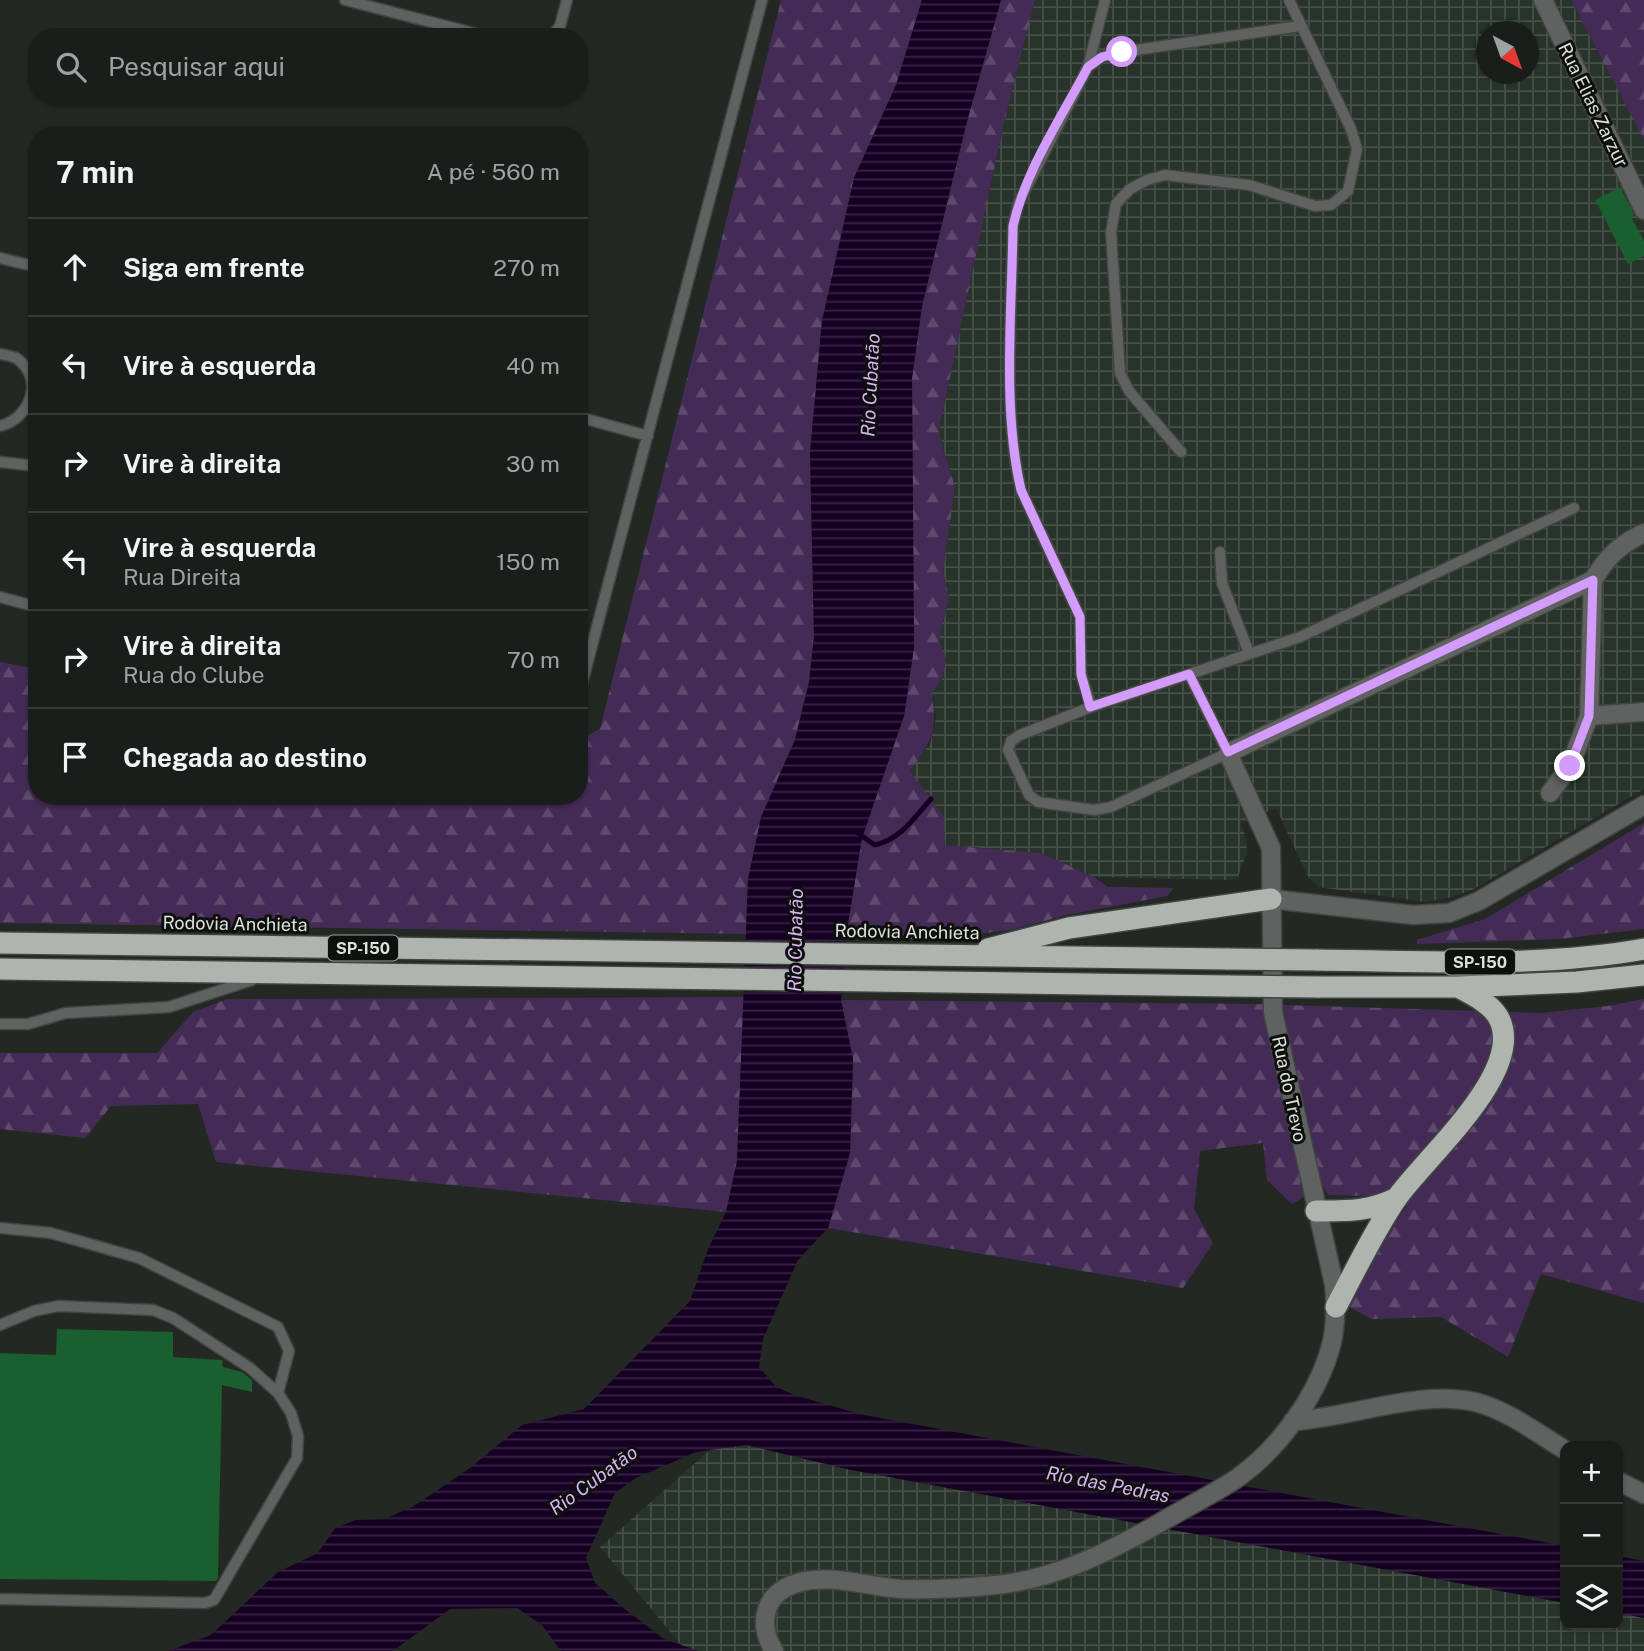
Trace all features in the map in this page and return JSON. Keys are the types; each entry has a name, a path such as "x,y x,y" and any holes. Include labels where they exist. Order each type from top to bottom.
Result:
{"highway":[{"path":"961,956 1069,928 1271,899"},
{"name":"Rodovia Anchieta","path":"0,943 1516,962 1598,956 1644,949"},
{"name":"SP-150","path":"0,969 1317,987 1577,982 1644,975"},
{"path":"1336,1307 1397,1198 1480,1098 1498,1067 1503,1037 1498,1016 1491,1008 1458,986"},
{"path":"1316,1211 1359,1211 1381,1206 1397,1198"}],"street":[{"name":"Rua Elias Zarzur","path":"1543,0 1644,210"},
{"path":"1550,793 1570,766 1589,716 1593,580 1601,567 1624,543 1644,533"},
{"path":"1228,752 1593,580"},
{"path":"1589,716 1644,712"},
{"name":"Rua do Trevo","path":"774,1651 764,1624 770,1601 780,1591 802,1582 832,1581 902,1589 999,1585 1042,1577 1077,1565 1138,1536 1238,1477 1293,1421 1316,1382 1332,1342 1336,1307 1334,1284 1273,1012 1271,848 1228,752"},
{"path":"1271,899 1413,915 1448,913 1479,901 1644,804"},
{"path":"1293,1421 1328,1418 1415,1401 1460,1399 1494,1409 1560,1447"},
{"path":"1623,1484 1644,1494"}],"lane":[{"path":"345,0 454,28"},
{"path":"558,28 567,0"},
{"path":"588,661 762,0"},
{"path":"1090,707 1081,674 1080,617 1021,490 1010,422 1013,226 1019,202 1032,173 1088,67 1105,0"},
{"path":"1181,452 1129,391 1120,373 1111,232 1116,204 1130,189 1165,175 1249,185 1315,206 1331,205 1348,191 1357,149 1352,129 1289,0"},
{"path":"1088,67 1102,57 1122,52 1300,26"},
{"path":"0,258 28,265"},
{"path":"0,354 16,358 28,373"},
{"path":"0,426 11,423 23,414 28,405"},
{"path":"588,419 648,436"},
{"path":"0,462 28,465"},
{"path":"1189,674 1228,752 1111,807 1094,810 1038,802 1029,795 1009,750 1012,741 1020,735 1090,707 1317,630 1574,508"},
{"path":"1220,552 1222,583 1249,653"},
{"path":"0,597 28,605"},
{"path":"0,979 107,970"},
{"path":"0,1024 28,1024 66,1013 169,1007 269,974"},
{"path":"0,1228 51,1233 139,1258 278,1327 289,1352 278,1393"},
{"path":"0,1325 34,1311 58,1306 153,1310 173,1318 250,1368 278,1393 291,1413 298,1436 297,1458 214,1600 205,1603 0,1599"}],"shaded area":[{"path":"1035,0 1571,0 1644,140 1644,789 1472,890 1425,902 1318,887 1307,875 1276,808 1241,824 1247,852 1238,877 1232,880 1094,877 1041,853 945,845 910,771 930,743 936,718 930,694 942,679 946,659 939,640 949,597 943,571 955,487 939,429 1004,123"},
{"path":"746,1445 1560,1602 1560,1630 1623,1630 1623,1614 1644,1618 1644,1651 686,1651 600,1547 711,1449"}],"green space":[{"path":"781,0 922,0 896,85 854,178 822,321 810,453 814,636 809,682 795,740 779,775 748,879 746,934 0,923 0,662 28,667 28,805 588,805 588,735 600,729"},
{"path":"1001,0 1035,0 1004,123 939,429 955,487 943,571 949,597 939,640 946,659 942,679 931,694 934,718 931,736 910,771 944,817 945,845 1041,853 1094,877 1108,887 1174,888 1167,896 1067,915 1010,930 929,940 846,936 862,838 904,716 914,647 912,378 922,306 966,125"},
{"path":"1571,0 1644,0 1644,140"},
{"path":"1644,823 1644,929 1559,939 1417,944 1417,940 1485,919"},
{"path":"744,997 737,1161 726,1212 216,1162 198,1104 111,1106 85,1138 0,1129 0,1053 157,1053 193,1012 227,999"},
{"path":"1644,999 1644,1303 1541,1274 1508,1357 1441,1317 1371,1319 1346,1305 1406,1207 1388,1190 1372,1196 1328,1195 1319,1179 1300,1183 1304,1197 1292,1204 1267,1180 1263,1143 1200,1151 1194,1209 1213,1243 1183,1288 828,1228 850,1153 853,1059 841,1000 1257,1004 1541,1013"}],"water":[{"path":"922,0 1001,0 966,125 922,306 912,378 914,647 904,716 862,838 846,936 841,1000 853,1059 850,1153 828,1228 798,1260 763,1339 759,1367 776,1387 797,1396 864,1415 1560,1545 1560,1602 851,1470 746,1445 696,1452 636,1478 615,1493 586,1558 595,1583 626,1610 664,1639 699,1651 561,1651 542,1625 517,1608 450,1609 393,1651 168,1651 211,1635 278,1572 318,1553 335,1528 356,1520 385,1519 414,1506 470,1468 522,1425 584,1409 690,1301 708,1249 726,1212 737,1161 748,879 761,817 795,740 809,682 814,636 810,453 822,321 854,178 896,85"},
{"path":"1623,1557 1644,1561 1644,1618 1623,1614"}],"building":[{"path":"1620,187 1634,215 1631,217 1644,241 1644,256 1628,264 1595,200"},
{"path":"57,1329 173,1332 173,1357 222,1360 223,1367 242,1372 252,1380 252,1392 222,1385 216,1581 0,1579 0,1353 56,1355"}],"waterway":[{"path":"859,834 875,845 884,842 906,827 931,799"}],"route":[{"path":"1122,52 1102,57 1088,67 1032,173 1019,202 1013,226 1010,422 1017,472 1021,490 1080,617 1081,674 1090,707 1189,674 1228,752 1593,580 1589,716 1570,766"}],"water label":[{"name":"Rio Cubatão","path":"870,385"},
{"name":"Rio Cubatão","path":"795,940"},
{"name":"Rio Cubatão","path":"593,1480"},
{"name":"Rio das Pedras","path":"1108,1484"}]}
